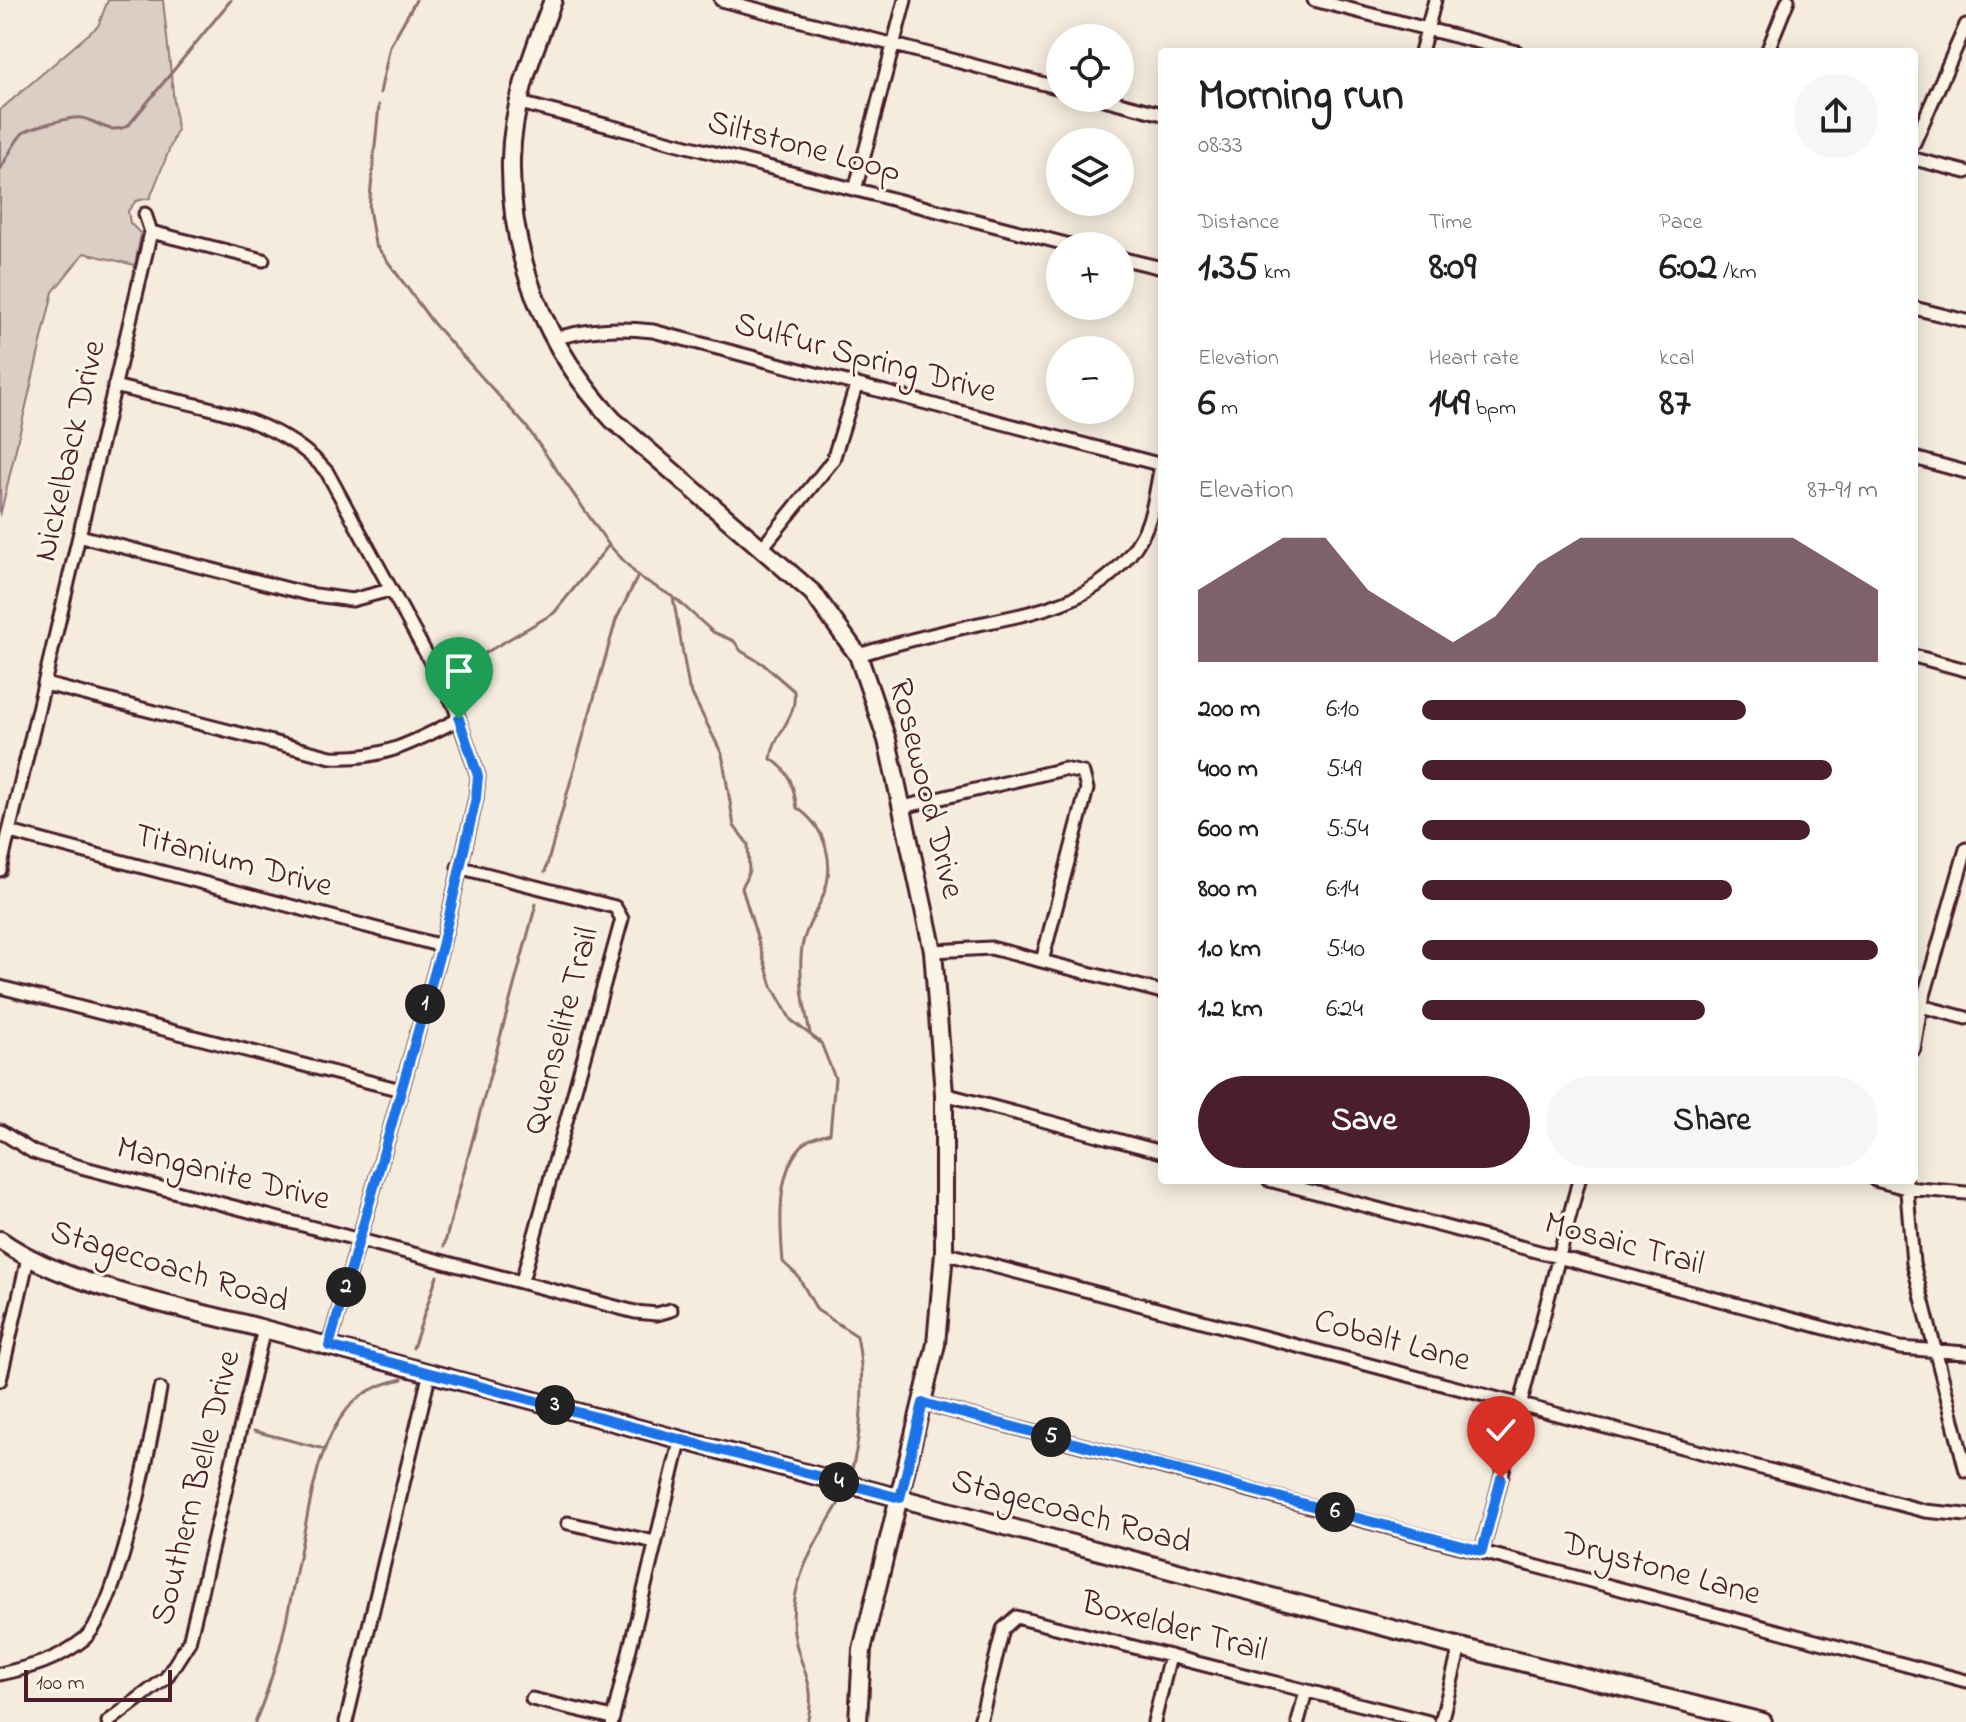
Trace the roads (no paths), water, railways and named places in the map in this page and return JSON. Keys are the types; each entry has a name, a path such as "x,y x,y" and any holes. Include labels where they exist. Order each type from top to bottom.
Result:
{"street":[{"name":"Rosewood Drive","path":"553,0 520,103 511,157 518,233 536,304 553,339 590,396 613,420 813,593 858,655 877,700 933,951 944,1094 944,1253 936,1344 862,1650 858,1722"},
{"path":"721,0 1046,84"},
{"path":"855,190 905,0"},
{"path":"1314,0 1501,48"},
{"path":"1422,48 1435,0"},
{"path":"1769,48 1788,0"},
{"path":"1918,134 1966,25"},
{"name":"Siltstone Loop","path":"520,103 1046,239"},
{"path":"1134,107 1158,113"},
{"path":"1918,160 1966,172"},
{"path":"145,214 151,232 263,260"},
{"name":"Nickelback Drive","path":"0,870 151,232"},
{"path":"1134,261 1158,267"},
{"path":"1918,309 1966,321"},
{"name":"Sulfur Spring Drive","path":"553,339 584,330 618,327 653,331 1158,464"},
{"path":"114,386 262,425 297,442 327,472 454,705 478,776 476,798 442,946 329,1346"},
{"path":"762,548 833,460 856,386"},
{"path":"1918,459 1966,472"},
{"path":"858,655 914,638 1058,607 1085,595 1107,580 1142,536 1150,518 1158,483"},
{"path":"80,536 308,594 352,600 390,590"},
{"path":"1918,657 1966,670"},
{"path":"45,684 331,757 371,758 394,751 459,719"},
{"path":"903,807 1064,769 1083,773 1087,789 1042,961"},
{"name":"Titanium Drive","path":"10,832 442,946"},
{"path":"1918,1024 1966,849"},
{"name":"Quenselite Trail","path":"458,867 615,907 622,919 522,1281"},
{"path":"933,951 991,948 1158,991"},
{"path":"0,987 401,1090"},
{"path":"1921,1006 1966,1018"},
{"path":"944,1094 1158,1151"},
{"name":"Manganite Drive","path":"0,1131 51,1159 635,1312 657,1314 671,1310"},
{"name":"Mosaic Trail","path":"1284,1184 1900,1348 1935,1348 1966,1353"},
{"path":"1482,1551 1578,1184"},
{"path":"1966,1193 1906,1184 1913,1263 1966,1471"},
{"name":"Stagecoach Road","path":"0,1240 28,1258 83,1279 264,1329 1460,1647 1763,1722"},
{"name":"Cobalt Lane","path":"944,1253 1925,1511 1966,1515"},
{"path":"0,1380 28,1258"},
{"name":"Southern Belle Drive","path":"108,1722 166,1678 189,1642 264,1329"},
{"path":"346,1722 430,1372"},
{"path":"0,1674 48,1663 86,1637 108,1605 160,1389"},
{"name":"Drystone Lane","path":"923,1403 1966,1681"},
{"path":"532,1699 612,1720 681,1438"},
{"path":"568,1523 655,1542"},
{"name":"Boxelder Trail","path":"980,1722 1003,1629 1016,1617 1429,1722"},
{"path":"1441,1722 1460,1647"},
{"path":"1154,1722 1170,1656"},
{"path":"1298,1722 1306,1691"}],"waterway":[{"path":"0,170 20,136 33,128 77,118 115,129 128,126 231,0"},
{"path":"380,93 390,46 416,0"},
{"path":"379,105 369,208 375,244 433,323 526,426 609,545 638,576 673,597 689,688 722,754 734,826 748,844 749,871 742,888 772,986 791,1020 821,1043 835,1078 830,1133 806,1142 789,1166 784,1181 781,1232 783,1262 798,1276 817,1310 857,1336 861,1408 849,1480"},
{"path":"451,673 554,613 609,545"},
{"path":"545,872 616,620 638,576"},
{"path":"676,599 713,632 734,641 741,651 763,664 794,691 792,710 771,759 787,774 797,808 815,825 826,847 828,859 827,884 802,947 801,979 810,1033"},
{"path":"444,1246 536,904"},
{"path":"413,1348 437,1276"},
{"path":"255,1722 279,1653 314,1483 324,1451 339,1421 354,1401 373,1389 402,1379"},
{"path":"254,1431 324,1449"},
{"path":"807,1722 809,1686 794,1633 796,1594 808,1558 846,1491"}]}
